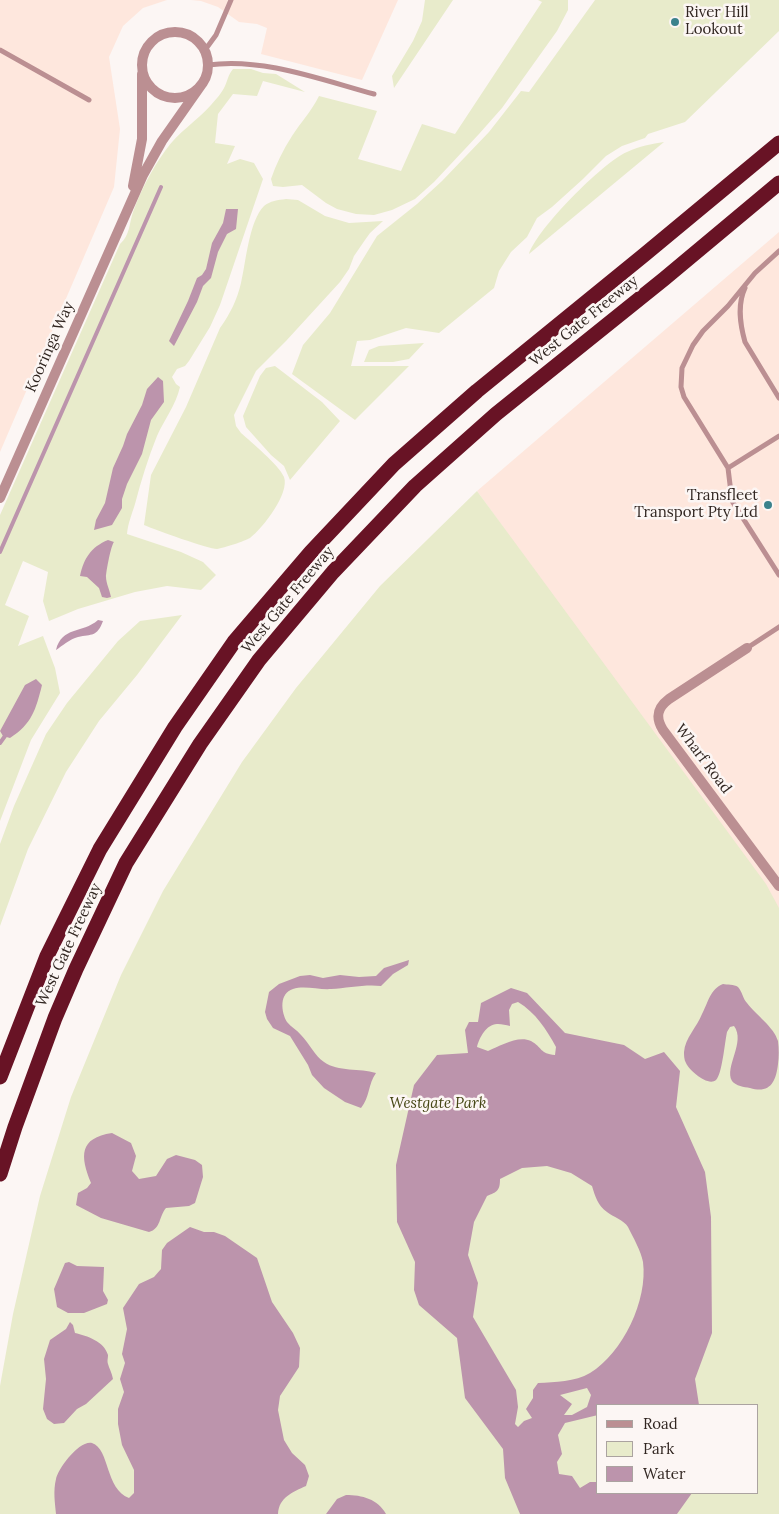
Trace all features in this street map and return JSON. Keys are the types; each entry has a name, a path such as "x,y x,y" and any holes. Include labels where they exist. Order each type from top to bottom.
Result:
{"highway":[{"name":"West Gate Freeway","path":"0,1076 48,956 100,848 175,727 234,642 310,552 394,464 477,391 644,256 779,143"},
{"name":"West Gate Freeway","path":"0,1174 55,1018 126,863 200,744 259,660 333,572 415,486 496,414 664,279 779,183"}],"street":[{"path":"169,32 180,32 190,35 199,41 205,50 208,65 202,84 186,96 176,98 156,92 148,84 142,63 144,52 158,36 169,32"},
{"name":"Kooringa Way","path":"127,209 137,171 142,139 142,63"},
{"name":"Kooringa Way","path":"0,498 127,209 157,149 202,84"},
{"name":"Wharf Road","path":"747,648 669,699 659,709 657,716 663,730 779,886"}],"lane":[{"path":"205,50 216,35 231,0"},
{"path":"0,50 90,100"},
{"path":"208,65 234,62 284,70 374,94"},
{"path":"779,251 755,273 728,306 703,331 693,345 682,368 680,378 684,396 728,468 732,502 779,575"},
{"path":"748,283 740,306 742,332 779,398"},
{"path":"728,468 779,436"},
{"path":"747,648 779,627"}],"shaded area":[{"path":"0,0 167,0 143,8 123,26 109,57 120,129 114,187 0,452"},
{"path":"191,0 398,0 362,80 261,54 267,28 257,24 239,22 218,7 201,1"},
{"path":"779,232 779,911 477,491"}],"green space":[{"path":"425,0 453,0 394,88 392,76 413,41 422,21"},
{"path":"538,0 568,0 568,10 557,31 502,108 434,182 415,199 392,210 374,215 356,214 337,209 302,185 273,186 271,179 283,152 319,96 377,111 358,159 401,171 422,124 455,134 542,2"},
{"path":"595,0 779,0 779,31 685,122 648,134 645,138 622,146 606,156 552,207 537,218 527,237 511,252 499,271 494,288 439,333 406,328 370,340 357,341 351,366 409,366 355,420 292,374 303,345 330,313 377,236 442,181 489,132 521,91 529,92"},
{"path":"233,69 251,69 263,73 276,74 305,92 263,81 257,96 233,94 218,114 215,143 235,146 227,164 240,159 254,163 263,179 220,305 210,327 189,361 185,366 177,369 172,377 180,387 178,394 157,436 142,478 127,534 181,552 203,562 216,575 201,590 167,586 135,592 78,609 49,621 43,601 48,572 23,561 5,605 29,616 18,646 43,636 55,668 60,693 31,740 0,821 0,515 120,244 127,233 133,212 147,181 170,144 206,111 219,96"},
{"path":"664,142 529,254 544,229 587,182 616,158 632,150"},
{"path":"277,200 298,200 325,216 349,223 383,221 365,240 340,282 256,371 234,415 236,426 241,433 277,466 284,477 285,484 274,510 250,538 217,549 212,548 144,525 151,475 186,407 220,328 235,301 255,221 264,206"},
{"path":"424,343 409,359 393,362 364,362 369,350 379,346"},
{"path":"275,366 322,402 340,421 290,480 284,466 271,455 246,427 243,416 260,376 266,368"},
{"name":"Westgate Park","path":"477,491 766,884 779,908 779,1514 0,1514 0,1386 13,1314 40,1196 71,1097 121,975 163,891 242,762 296,688 380,586"},
{"path":"182,615 137,675 99,721 66,772 28,849 0,926 0,844 14,806 46,734 67,703 118,641 140,621"}],"water":[{"path":"226,209 238,209 236,229 227,234 218,252 211,278 203,286 197,302 174,346 169,341 197,278 206,269 212,243 223,223"},
{"path":"158,377 163,381 164,402 151,420 142,454 127,484 122,499 122,508 112,525 94,530 96,520 105,503 113,468 127,434 142,405 147,389"},
{"path":"108,540 114,542 106,577 111,597 107,598 102,597 99,588 87,577 80,576 89,554 97,546"},
{"path":"98,620 103,621 99,630 90,635 75,638 56,650 63,637"},
{"path":"36,679 42,685 32,715 17,733 10,738 3,736 0,731 25,685"},
{"path":"409,960 408,965 393,974 381,986 326,989 297,988 285,994 282,1003 283,1013 287,1022 324,1062 342,1069 376,1073 361,1108 345,1102 324,1088 312,1075 290,1036 273,1028 265,1012 269,992 279,984 300,976 310,975 323,978 340,975 376,976 384,968"},
{"path":"723,984 738,987 751,1008 776,1036 779,1059 774,1081 767,1088 745,1087 732,1081 730,1075 738,1039 734,1026 730,1027 727,1032 722,1065 716,1080 713,1082 704,1080 691,1070 685,1062 684,1052 689,1037 712,993"},
{"path":"511,988 527,993 565,1033 624,1045 645,1059 664,1052 680,1071 676,1107 705,1172 711,1217 712,1333 695,1379 699,1404 596,1404 596,1415 565,1423 558,1435 562,1454 557,1462 559,1474 572,1476 580,1488 590,1482 596,1482 596,1494 691,1494 677,1514 520,1514 505,1478 503,1449 465,1398 457,1338 419,1305 414,1290 415,1262 397,1222 396,1165 414,1085 437,1055 468,1053 465,1030 469,1022 478,1022 481,1003","holes":["518,1002 530,1011 556,1047 555,1055 546,1053 531,1041 520,1039 488,1051 477,1047 480,1039 490,1026 494,1024 510,1026 509,1010 512,1004","547,1166 571,1173 592,1186 601,1207 624,1222 637,1244 643,1262 644,1277 637,1309 631,1324 613,1353 602,1364 584,1376 565,1381 538,1383 533,1390 533,1398 526,1409 532,1418 524,1421 518,1427 515,1424 518,1407 516,1390 473,1317 478,1283 468,1255 474,1222 487,1196 497,1190 500,1179 522,1168","587,1388 591,1395 587,1407 572,1415 564,1415 572,1404 560,1395"]},
{"path":"112,1133 131,1143 136,1156 132,1171 139,1179 156,1176 167,1159 176,1155 195,1160 202,1165 203,1177 195,1203 189,1206 166,1208 156,1228 149,1232 101,1218 76,1205 78,1193 87,1188 91,1183 84,1157 88,1144 101,1135"},
{"path":"190,1227 225,1236 257,1258 272,1302 293,1333 300,1348 299,1367 280,1396 278,1410 284,1440 292,1453 305,1465 309,1476 306,1486 284,1499 278,1514 56,1514 54,1497 58,1474 75,1450 87,1443 92,1443 98,1447 111,1478 121,1493 129,1498 134,1493 134,1470 122,1445 118,1424 118,1409 124,1392 120,1379 125,1363 122,1354 127,1329 123,1308 139,1284 154,1277 161,1269 162,1250 167,1243"},
{"path":"69,1262 77,1266 104,1267 103,1291 108,1300 107,1304 84,1313 68,1313 57,1307 54,1289 65,1263"},
{"path":"70,1322 75,1333 94,1340 103,1346 108,1355 108,1364 113,1379 86,1404 77,1409 64,1423 54,1424 47,1419 43,1409 46,1379 44,1359 50,1340 66,1329"},
{"path":"346,1495 358,1496 374,1501 386,1514 326,1514 337,1499"}],"waterway":[{"path":"0,552 161,187"},
{"path":"0,743 5,736"}],"place":[{"name":"River Hill Lookout","path":"675,22"},
{"name":"Transfleet Transport Pty Ltd","path":"768,505"}]}
